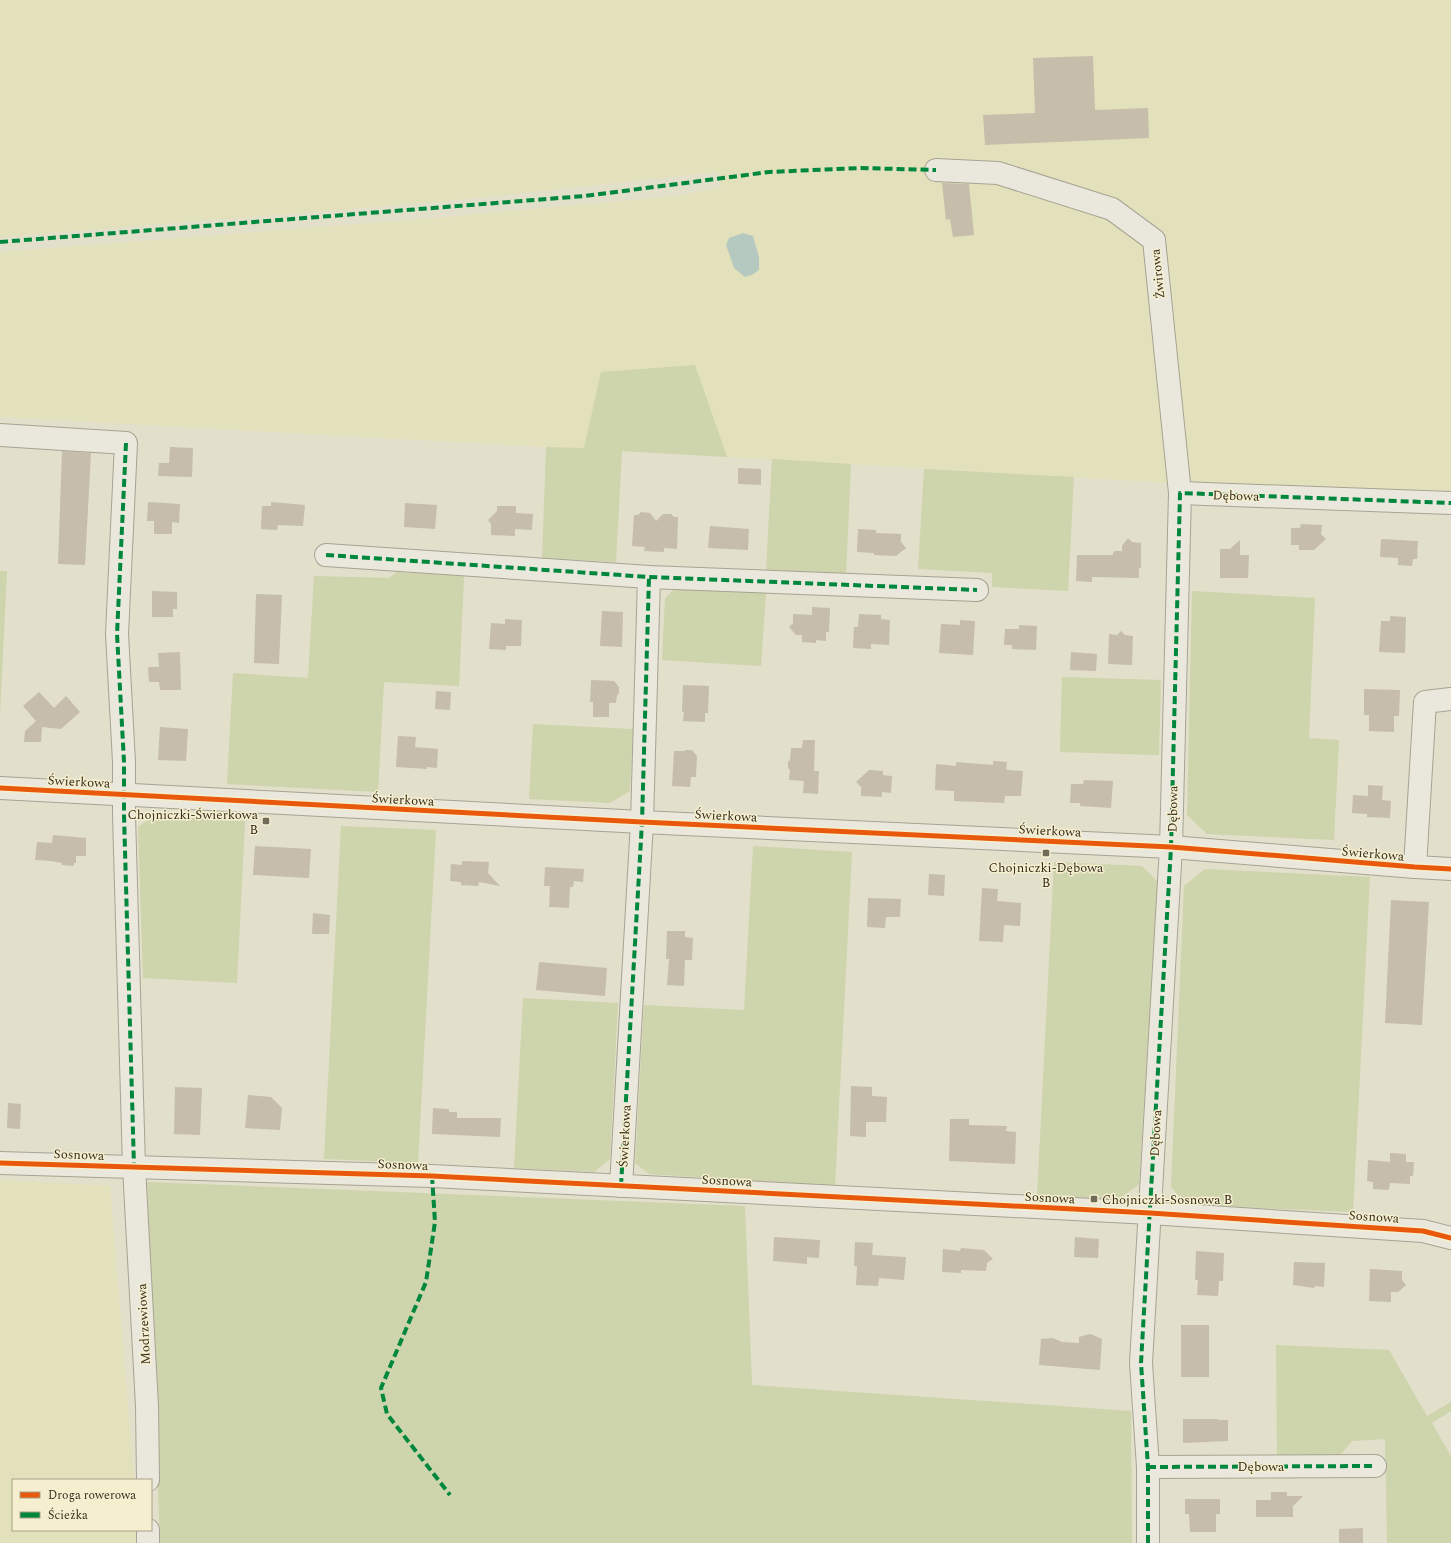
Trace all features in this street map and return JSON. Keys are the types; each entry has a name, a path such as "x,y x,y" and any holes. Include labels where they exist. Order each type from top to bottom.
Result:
{"street":[{"name":"Żwirowa","path":"936,170 998,173 1112,209 1154,240 1180,493"},
{"name":"Świerkowa","path":"0,435 126,443 117,634 124,762 124,805"},
{"name":"Dębowa","path":"1148,1543 1148,1467 1141,1363 1171,847 1180,493 1451,503"},
{"path":"326,555 649,577 977,590"},
{"name":"Świerkowa","path":"621,1186 642,822 649,577"},
{"name":"Świerkowa","path":"1415,868 1425,702 1451,699"},
{"name":"Świerkowa","path":"0,788 124,805 642,822 1171,847 1415,868 1451,869"},
{"name":"Modrzewiowa","path":"124,805 134,1167 147,1406 148,1479"},
{"name":"Sosnowa","path":"0,1163 424,1176 1150,1213 1423,1231 1451,1238"},
{"name":"Dębowa","path":"1148,1467 1375,1466"},
{"path":"148,1531 148,1543"}],"shaded area":[{"path":"0,0 1451,0 1451,491 1191,485 1175,398 1171,483 727,457 695,365 601,372 584,449 0,417 0,252 434,218 666,197 721,188 718,172 437,202 0,237"},
{"path":"743,233 753,236 759,257 759,270 752,275 745,277 734,268 726,245 729,238"},
{"path":"0,1180 110,1186 134,1479 12,1479 12,1531 138,1531 139,1543 0,1543"}],"green space":[{"path":"695,365 727,457 622,451 616,562 542,558 546,447 584,448 601,372"},
{"path":"772,459 851,464 846,574 766,570"},
{"path":"924,469 1074,477 1068,591 992,587 992,573 918,569"},
{"path":"0,571 7,571 0,714"},
{"path":"397,572 464,576 459,686 384,682 378,792 227,784 233,673 308,678 314,576 389,578"},
{"path":"678,586 766,592 761,666 662,660 665,598"},
{"path":"1192,591 1315,598 1309,738 1339,740 1334,840 1207,834 1187,815"},
{"path":"1062,677 1161,680 1159,755 1060,752"},
{"path":"533,724 633,729 630,791 610,803 529,799"},
{"path":"154,816 245,821 237,983 143,978 138,827"},
{"path":"341,826 436,830 418,1163 324,1159"},
{"path":"753,846 852,852 835,1186 649,1174 635,1163 644,1005 744,1010"},
{"path":"1054,862 1142,866 1158,882 1139,1184 1117,1201 1037,1197"},
{"path":"1205,869 1370,877 1353,1212 1187,1205 1171,1187 1184,886"},
{"path":"523,998 618,1003 610,1159 594,1172 514,1168"},
{"path":"147,1182 745,1206 752,1385 1131,1411 1132,1543 160,1543"},
{"path":"1276,1345 1389,1350 1427,1416 1451,1402 1451,1411 1432,1423 1451,1456 1451,1543 1387,1543 1385,1439 1352,1441 1338,1458 1277,1456"}],"building":[{"path":"1093,56 1095,110 1148,108 1149,138 985,145 983,115 1035,113 1033,58"},
{"path":"942,183 969,184 974,235 953,237 950,219 946,220"},
{"path":"170,447 193,448 192,477 158,476 159,463 169,463"},
{"path":"62,451 91,453 85,565 58,564"},
{"path":"738,468 761,469 761,485 738,484"},
{"path":"148,502 180,504 179,523 172,522 172,534 154,534 154,521 147,521"},
{"path":"271,502 305,505 303,526 278,525 277,530 261,529 262,506 271,506"},
{"path":"405,503 437,505 435,529 404,527"},
{"path":"497,506 516,506 516,513 533,514 532,530 515,529 515,536 491,535 491,524 488,520 497,511"},
{"path":"641,512 650,513 656,521 663,514 671,514 674,517 678,517 677,549 664,548 664,552 644,551 645,547 632,546 634,515 638,515"},
{"path":"1301,524 1322,525 1321,534 1326,539 1314,550 1299,550 1299,545 1291,545 1291,528 1300,528"},
{"path":"710,526 749,529 748,550 708,548"},
{"path":"858,529 876,530 876,533 901,534 901,542 906,548 896,556 874,555 874,553 857,552"},
{"path":"1128,538 1132,542 1141,543 1141,568 1139,568 1139,578 1092,577 1092,582 1076,581 1077,555 1113,555 1115,551 1122,551 1122,546"},
{"path":"1381,539 1418,541 1417,559 1413,559 1412,566 1398,565 1398,558 1380,557"},
{"path":"1240,540 1240,555 1249,555 1248,578 1220,578 1220,549 1230,549"},
{"path":"152,591 177,592 177,609 173,609 173,617 152,617"},
{"path":"256,594 282,595 279,664 254,663"},
{"path":"812,607 830,608 829,632 826,632 826,641 816,640 816,643 802,642 802,635 796,635 789,627 793,623 793,614 812,615"},
{"path":"602,611 623,612 622,647 600,646"},
{"path":"859,614 881,615 881,619 890,620 889,645 871,644 871,649 853,648 854,627 858,627"},
{"path":"1390,616 1406,617 1405,653 1379,652 1381,621 1390,621"},
{"path":"505,619 522,620 521,646 506,646 506,650 489,649 491,623 505,624"},
{"path":"960,620 975,621 973,655 939,653 941,624 960,625"},
{"path":"1019,625 1037,626 1036,650 1012,649 1012,645 1004,645 1005,629 1019,629"},
{"path":"1121,631 1125,635 1133,636 1132,665 1108,664 1109,634 1117,635"},
{"path":"180,652 181,690 160,690 159,682 149,682 148,667 159,667 158,653"},
{"path":"1071,652 1097,654 1096,671 1070,670"},
{"path":"591,680 614,681 619,687 616,703 609,703 609,717 593,717 593,702 590,702"},
{"path":"683,685 709,686 708,713 705,713 705,722 683,721"},
{"path":"1364,689 1400,690 1399,716 1394,716 1394,732 1369,731 1369,715 1364,715"},
{"path":"436,691 451,692 450,710 435,709"},
{"path":"39,692 54,708 66,696 80,712 61,729 42,727 41,742 24,742 25,731 36,721 23,706"},
{"path":"160,727 188,729 186,761 158,760"},
{"path":"398,736 416,737 415,747 438,749 437,768 427,767 427,769 396,767"},
{"path":"803,740 815,740 814,771 819,771 818,794 803,793 804,781 789,780 790,770 788,768 788,762 790,760 791,748 802,748"},
{"path":"692,750 697,756 696,777 691,777 690,787 672,786 674,751"},
{"path":"993,761 1007,762 1006,769 1008,770 1023,771 1021,796 1005,796 1004,803 954,801 954,791 935,790 936,764 956,766 956,762 993,765"},
{"path":"869,770 883,771 883,775 892,776 891,793 882,792 882,797 861,796 861,787 856,782"},
{"path":"1084,780 1113,781 1111,808 1080,806 1080,803 1070,803 1071,784 1083,784"},
{"path":"1368,785 1383,786 1382,800 1391,801 1390,818 1367,817 1367,814 1352,813 1353,795 1368,796"},
{"path":"53,835 86,838 86,856 76,856 76,863 74,863 74,866 62,865 62,863 51,861 35,860 37,842 52,843"},
{"path":"255,846 311,849 309,878 253,875"},
{"path":"462,861 489,862 488,873 500,886 479,882 478,886 461,885 461,882 450,881 451,864 462,865"},
{"path":"545,867 584,869 583,882 574,881 573,887 570,887 569,908 549,907 550,886 544,886"},
{"path":"929,874 945,875 944,896 928,895"},
{"path":"982,888 998,889 997,901 1021,903 1020,926 1004,925 1003,942 979,941"},
{"path":"868,898 901,899 900,917 886,917 885,928 867,927"},
{"path":"1391,900 1429,902 1422,1025 1385,1023"},
{"path":"313,913 330,915 329,934 312,934"},
{"path":"667,931 685,931 685,937 693,938 692,960 685,960 684,986 667,985 669,959 666,959"},
{"path":"539,962 607,968 605,996 536,990"},
{"path":"851,1086 872,1087 872,1096 887,1097 886,1122 866,1122 866,1137 850,1136"},
{"path":"175,1087 202,1088 200,1135 174,1134"},
{"path":"248,1095 271,1097 282,1108 280,1130 245,1128"},
{"path":"8,1103 21,1104 20,1129 7,1128"},
{"path":"433,1108 449,1109 449,1112 457,1112 457,1118 501,1118 500,1137 432,1134"},
{"path":"950,1119 969,1119 969,1125 1007,1126 1006,1131 1016,1132 1015,1164 949,1161"},
{"path":"1390,1153 1406,1154 1406,1162 1414,1162 1413,1176 1410,1176 1410,1184 1390,1183 1389,1190 1373,1189 1373,1182 1367,1181 1368,1160 1390,1162"},
{"path":"774,1237 820,1240 819,1258 807,1257 807,1264 773,1261"},
{"path":"1075,1237 1099,1239 1098,1258 1074,1257"},
{"path":"855,1242 873,1243 872,1255 906,1257 904,1280 879,1278 878,1286 856,1285 857,1266 854,1266"},
{"path":"961,1248 984,1250 993,1259 987,1263 986,1271 961,1270 961,1273 942,1272 943,1249 960,1251"},
{"path":"1196,1251 1224,1253 1223,1281 1219,1281 1218,1296 1197,1295 1198,1280 1195,1280"},
{"path":"1294,1262 1325,1263 1324,1287 1315,1286 1314,1288 1293,1285"},
{"path":"1370,1269 1402,1271 1402,1280 1406,1285 1398,1292 1391,1292 1391,1302 1369,1301"},
{"path":"1181,1325 1209,1325 1209,1377 1181,1377"},
{"path":"1089,1334 1102,1339 1100,1370 1039,1365 1041,1339 1053,1338 1062,1342 1079,1343 1079,1337"},
{"path":"1183,1419 1228,1420 1228,1441 1183,1443"},
{"path":"1271,1492 1287,1492 1287,1496 1303,1496 1293,1506 1293,1517 1256,1517 1256,1500 1271,1500"},
{"path":"1185,1499 1220,1499 1220,1514 1216,1514 1216,1532 1190,1532 1189,1514 1185,1514"},
{"path":"1363,1528 1363,1543 1339,1543 1339,1529"}],"marked path":[{"path":"0,242 585,196 769,172 860,168 936,170"},
{"path":"126,443 117,634 124,762 124,815 134,1167"},
{"path":"1148,1543 1148,1467 1141,1363 1171,847 1180,493 1451,503"},
{"path":"326,555 649,577 977,590"},
{"path":"621,1186 642,822 649,577"},
{"path":"432,1176 435,1222 426,1282 381,1388 387,1414 450,1495"},
{"path":"1148,1467 1375,1466"}],"cycle path":[{"path":"0,788 642,822 1171,847 1451,869"},
{"path":"0,1163 432,1176 1150,1213 1423,1231 1451,1238"}],"place":[{"name":"Chojniczki-Świerkowa B","path":"266,821"},
{"name":"Chojniczki-Dębowa B","path":"1046,853"},
{"name":"Chojniczki-Sosnowa B","path":"1094,1199"}]}
